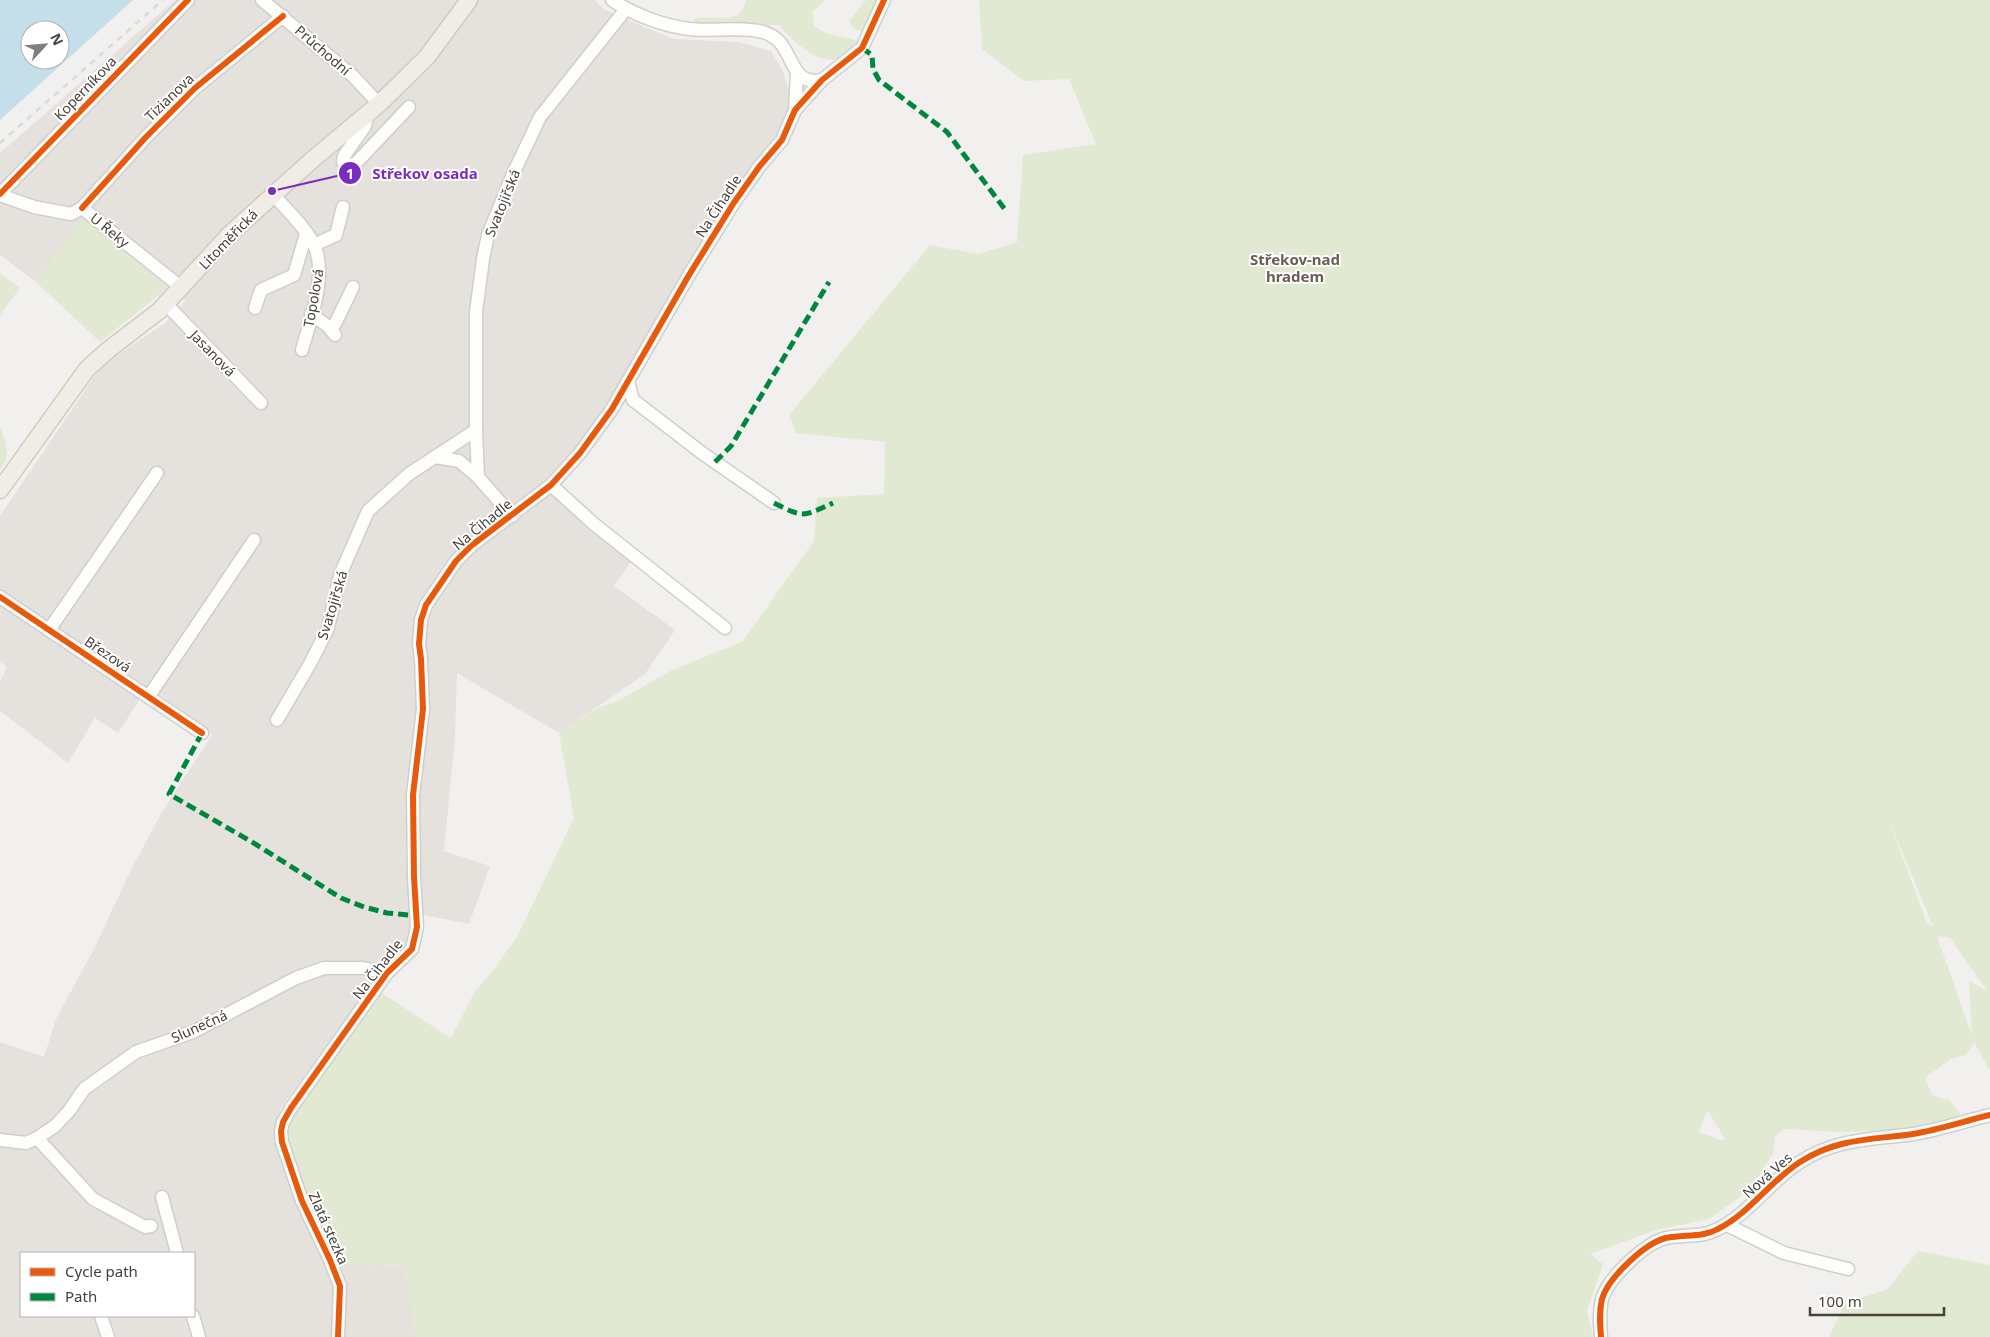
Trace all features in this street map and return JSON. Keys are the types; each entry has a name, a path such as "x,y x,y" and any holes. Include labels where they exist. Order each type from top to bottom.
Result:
{"main road":[{"name":"Litoměřická","path":"0,490 87,369 166,304 230,234 273,194 373,108 427,57 469,0"}],"street":[{"name":"Koperníkova","path":"0,195 188,0"},
{"name":"Průchodní","path":"262,0 353,76 373,108"},
{"path":"612,0 626,9 661,22 690,29 763,32 778,39 788,53 797,73 804,79 812,82 822,80"},
{"name":"Na Čihadle","path":"280,1131 291,1108 387,973 412,949 418,927 414,877 413,795 423,709 419,644 421,620 426,605 456,561 472,545 551,485 580,453 599,428 733,204 759,167 782,140 795,110 822,80 862,48 884,0"},
{"name":"Svatojiřská","path":"478,478 476,312 488,234 540,117 626,9"},
{"name":"Tizianova","path":"82,208 146,136 195,88 283,16"},
{"path":"795,110 797,73"},
{"path":"373,108 365,126 344,156 343,162 350,167 409,107"},
{"name":"Topolová","path":"273,194 314,245 319,261 319,281 302,350"},
{"name":"U Řeky","path":"0,195 34,207 71,214 82,208 182,288"},
{"path":"314,245 336,235 342,208"},
{"name":"Topolová","path":"255,308 261,290 294,275 306,234"},
{"path":"311,314 333,332 353,287"},
{"name":"Jasanová","path":"166,304 261,403"},
{"path":"628,381 634,400 653,416 774,503"},
{"name":"Svatojiřská","path":"277,720 312,662 328,628 340,575 368,511 409,474 476,430"},
{"path":"435,457 459,461 478,478 512,516"},
{"path":"49,630 157,473"},
{"path":"551,485 594,524 725,628"},
{"path":"149,696 254,540"},
{"name":"Březová","path":"0,597 149,696 202,734"},
{"name":"Slunečná","path":"0,1140 26,1143 37,1138 56,1126 84,1089 136,1052 193,1032 296,978 324,968 363,968 387,973"},
{"name":"Nová Ves","path":"1601,1337 1600,1312 1603,1298 1610,1284 1630,1262 1654,1243 1666,1238 1711,1233 1727,1225 1790,1169 1824,1149 1849,1141 1915,1134 1990,1115"},
{"name":"Zlatá stezka","path":"280,1131 302,1201 340,1286 338,1337"},
{"path":"37,1138 93,1199 145,1226 151,1226"},
{"path":"162,1197 177,1252"},
{"path":"1727,1225 1784,1253 1848,1270"},
{"path":"101,1317 108,1337"},
{"path":"193,1317 199,1337"}],"shaded area":[{"path":"175,0 595,0 605,10 673,39 739,42 771,51 783,71 790,94 789,113 779,134 600,420 555,474 540,486 631,562 614,586 675,630 645,674 559,733 457,673 455,737 444,851 490,866 469,924 424,915 406,945 386,965 280,1109 274,1140 298,1203 335,1263 405,1266 416,1337 0,1337 0,1042 44,1057 56,1019 95,947 131,870 162,812 212,735 161,695 147,688 118,733 95,718 68,763 0,711 0,681 7,667 0,662 0,516 102,365 165,323 186,300 86,219 35,281 0,255 0,153"}],"green space":[{"path":"746,0 826,0 812,12 814,25 825,32 861,43 847,55 833,59 824,59 815,56 799,45 779,25 699,25 693,19 731,17 743,9"},
{"path":"866,0 878,0 864,33 853,28 849,21"},
{"path":"979,0 1990,0 1990,1071 1974,1042 1965,1055 1951,1059 1925,1078 1933,1096 1949,1100 1960,1113 1958,1123 1876,1138 1873,1131 1837,1132 1787,1129 1781,1131 1775,1137 1773,1153 1760,1175 1740,1197 1709,1219 1656,1230 1590,1254 1603,1264 1587,1311 1593,1337 416,1337 405,1266 335,1263 306,1200 286,1138 294,1110 380,992 451,1038 475,991 517,937 574,818 559,733 599,707 616,702 670,671 742,642 814,541 817,498 884,494 885,442 796,433 789,415 930,245 978,254 1017,242 1023,155 1096,144 1069,79 1024,81 982,49","holes":["1888,818 1933,926 1927,923","1937,936 1950,938 1987,991 1969,981 1972,1036","1708,1111 1725,1139 1721,1140 1699,1132"]},
{"path":"85,218 169,287 100,342 35,281"},
{"path":"0,273 20,288 0,315"},
{"path":"0,428 5,439 7,455 0,471"},
{"path":"1918,1251 1990,1265 1990,1337 1829,1337 1845,1303 1888,1289"}],"water":[{"path":"0,0 133,0 70,57 70,20 20,20 20,70 55,70 0,120"}],"railway":[{"path":"0,143 163,0"}],"marked path":[{"path":"862,48 872,55 873,69 879,80 947,132 1006,211"},
{"path":"715,462 731,446 829,282"},
{"path":"774,503 803,514 833,503"},
{"path":"202,733 169,794 252,842 341,898 387,913 417,916"}],"cycle path":[{"path":"0,194 188,0"},
{"path":"338,1337 340,1286 302,1201 282,1142 281,1131 283,1122 291,1108 387,973 412,949 417,927 413,795 423,709 419,644 421,620 426,605 456,561 472,545 551,485 580,453 612,409 689,275 733,204 759,167 782,140 795,110 822,80 862,48 884,0"},
{"path":"82,208 146,137 195,88 283,16"},
{"path":"0,597 202,733"},
{"path":"1601,1337 1600,1309 1606,1291 1628,1262 1657,1241 1666,1238 1706,1234 1718,1229 1750,1206 1789,1170 1827,1148 1855,1141 1913,1134 1990,1115"}],"place":[{"name":"Střekov osada","path":"272,191"}],"district":[{"name":"Střekov-nad hradem","path":"1295,268"}]}
